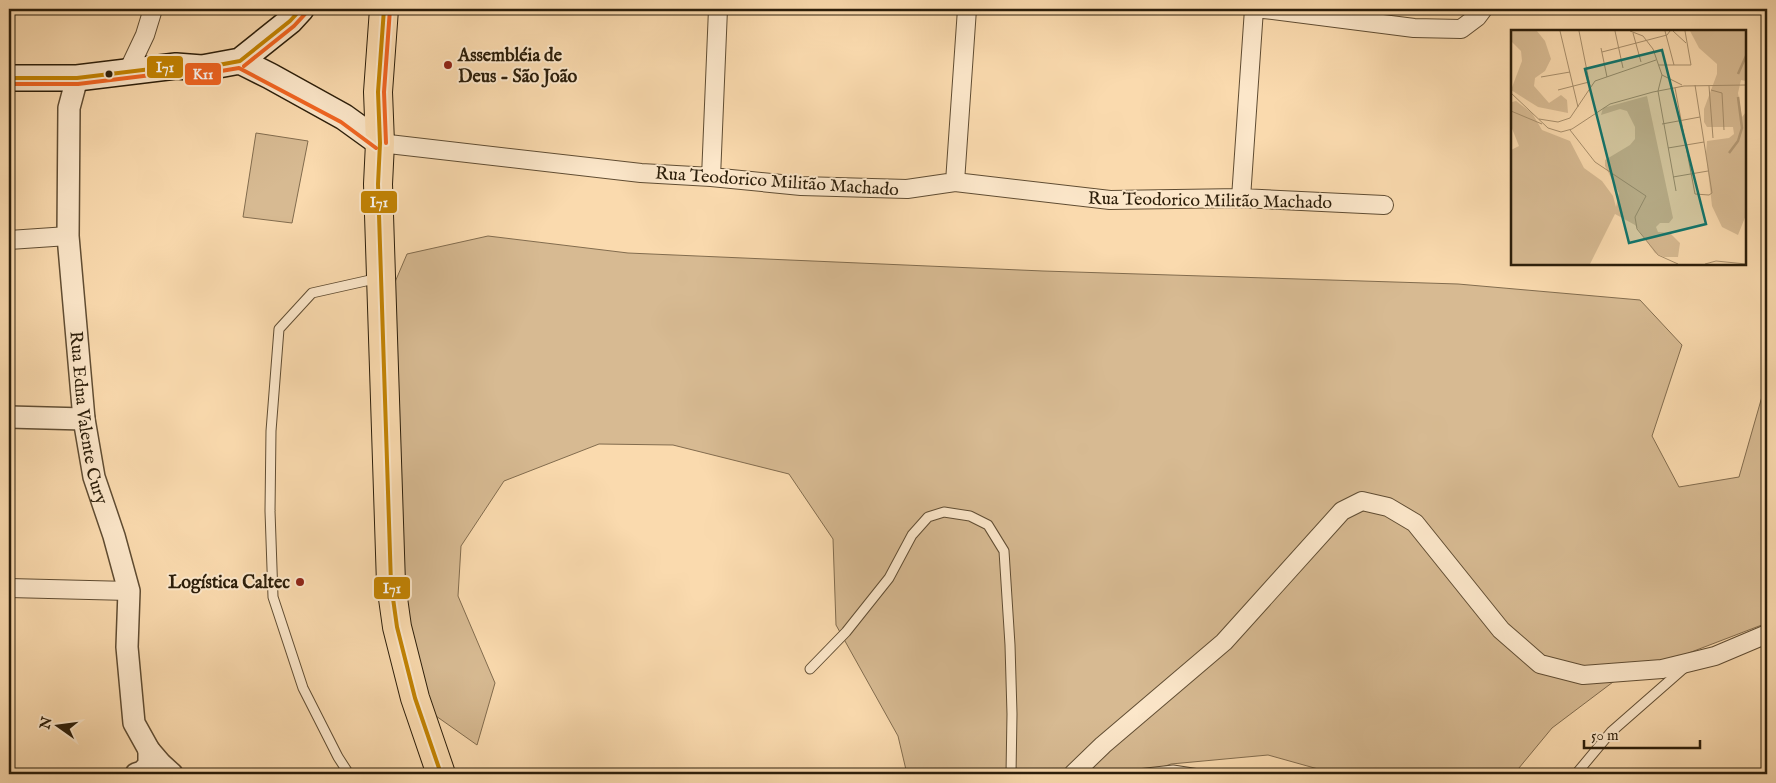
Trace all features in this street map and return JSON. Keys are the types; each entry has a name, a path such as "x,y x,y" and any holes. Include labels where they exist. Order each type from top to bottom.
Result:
{"main road":[{"path":"9,78 77,78 176,66 202,68 240,60 290,21 301,9"},
{"path":"384,9 378,92 380,143 378,184 391,584 397,627 415,698 442,774"},
{"path":"240,60 344,117 380,143"}],"street":[{"path":"127,73 145,35 153,9"},
{"path":"711,177 718,9"},
{"path":"955,182 967,9"},
{"path":"1241,198 1254,9"},
{"path":"1264,9 1414,28 1461,29 1477,17 1482,9"},
{"name":"Rua Edna Valente Cury","path":"77,78 70,108 68,236 84,419 94,477 114,536 129,591 127,647 134,723 149,750 172,774"},
{"name":"Rua Teodorico Militão Machado","path":"380,143 641,172 801,186 907,189 955,182 1110,200 1241,198 1384,205"},
{"path":"9,240 68,236"},
{"path":"9,417 84,419"},
{"path":"1072,774 1103,745 1224,642 1342,511 1362,500 1388,507 1415,524 1501,630 1540,664 1583,675 1662,669 1715,656 1767,634"},
{"path":"9,588 129,591"},
{"path":"136,774 142,772 149,765 149,750"},
{"path":"144,774 161,774"}],"lane":[{"path":"349,774 338,758 303,688 273,597 270,511 271,431 279,329 312,292 381,278"},
{"path":"810,669 846,632 889,578 912,535 928,517 944,512 970,516 988,525 1004,551 1010,645 1011,774"},
{"path":"1576,774 1611,732 1691,662"},
{"path":"1138,774 1173,770 1199,774"}],"shaded area":[{"path":"256,133 308,141 292,223 243,217"},
{"path":"488,236 628,253 1043,271 1458,284 1640,300 1682,345 1652,436 1679,487 1739,477 1767,379 1767,623 1613,682 1552,728 1514,774 1336,774 1268,755 1171,764 1143,774 907,774 898,736 836,625 833,539 789,474 673,445 599,444 504,481 461,546 458,596 495,683 477,745 419,704 399,623 386,303 407,254"}],"transit line":[{"name":"I71","path":"9,78 77,78 176,66 202,68 240,61 290,21 301,9"},
{"name":"I71","path":"384,9 378,92 380,143 378,184 391,584 397,627 415,698 441,774"},
{"name":"K11","path":"386,143 384,92 390,9"},
{"name":"K11","path":"244,66 294,26 306,13"},
{"name":"K11","path":"9,84 78,84 176,72 203,74 239,68 341,122 376,148"}],"place":[{"name":"Assembléia de Deus - São João","path":"448,65"},
{"name":"Logística Caltec","path":"300,582"}]}
